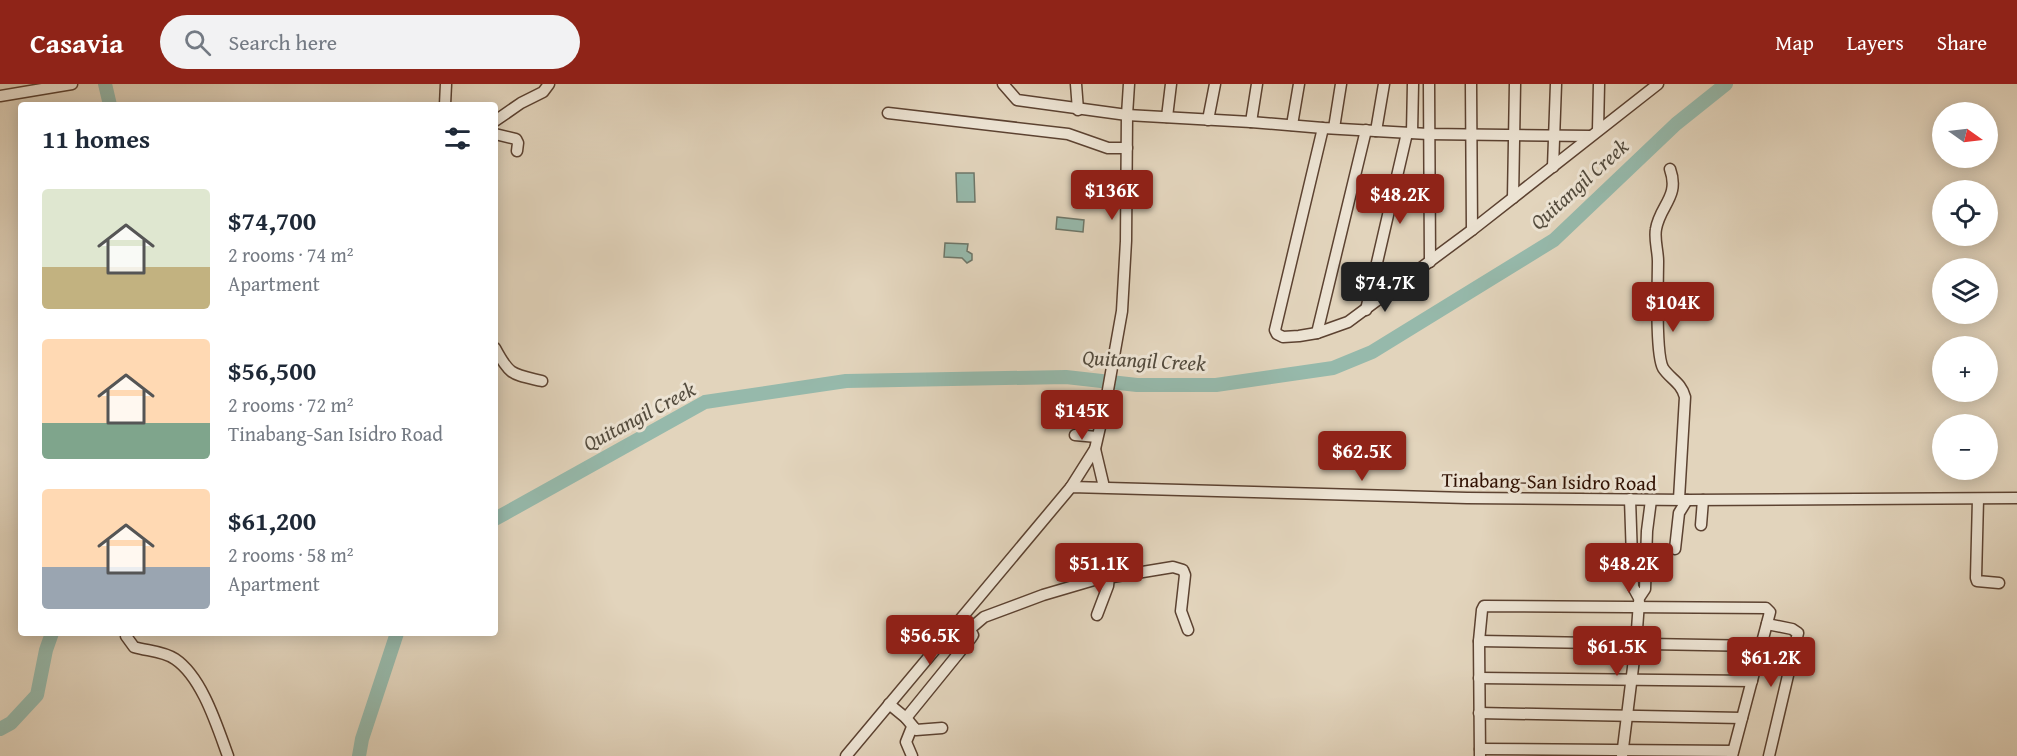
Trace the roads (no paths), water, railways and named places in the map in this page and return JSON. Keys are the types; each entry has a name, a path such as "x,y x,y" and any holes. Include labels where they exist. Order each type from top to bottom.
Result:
{"street":[{"path":"0,96 72,84"},
{"path":"445,102 446,84"},
{"path":"498,119 521,103 543,92 549,84"},
{"path":"1002,84 1017,100 1127,115 1428,134 1553,136 1594,133"},
{"path":"1076,84 1078,110"},
{"path":"1104,487 1095,449 1122,311 1126,241 1129,84"},
{"path":"1167,117 1172,84"},
{"path":"1208,120 1215,84"},
{"path":"1251,122 1257,84"},
{"path":"1292,125 1299,84"},
{"path":"1341,84 1275,330 1283,337 1317,333 1348,322 1366,310 1658,84"},
{"path":"1317,333 1384,84"},
{"path":"1366,310 1409,133 1413,84"},
{"path":"1429,84 1430,262"},
{"path":"1471,84 1472,230"},
{"path":"1513,198 1515,84"},
{"path":"1553,167 1556,84"},
{"path":"1594,133 1599,84"},
{"path":"1641,84 1641,97"},
{"path":"888,113 1068,134 1108,148 1127,148"},
{"path":"498,135 516,139 517,151"},
{"path":"1670,169 1674,180 1672,193 1656,226 1655,236 1658,259 1658,329 1661,362 1663,368 1679,383 1685,397 1683,500 1679,513 1675,549"},
{"path":"498,353 513,374 542,381"},
{"path":"1075,435 1097,437"},
{"path":"846,756 1071,487 1095,449"},
{"name":"Tinabang-San Isidro Road","path":"1071,487 1406,498 1651,500 2017,498"},
{"path":"1630,499 1633,587 1639,603"},
{"path":"1978,499 1976,578 1981,582 1999,583"},
{"path":"1622,753 1639,603 1645,589 1647,531 1651,500"},
{"path":"1701,525 1702,500"},
{"path":"970,629 984,617 1043,595 1109,577 1173,567 1183,570 1186,581 1181,611 1188,630"},
{"path":"1097,615 1109,577"},
{"path":"1639,603 1766,608 1770,612 1767,624 1732,754 1480,752 1479,641 1482,610 1487,605 1639,603"},
{"path":"912,756 906,742 909,723 973,635 960,619"},
{"path":"1767,624 1792,628 1798,633 1769,756"},
{"path":"128,636 134,647 173,658 190,671 202,693 228,756"},
{"path":"1479,641 1760,646"},
{"path":"1479,678 1752,681"},
{"path":"889,704 921,731 942,728"},
{"path":"1479,713 1742,718"}],"waterway":[{"path":"105,84 109,102"},
{"name":"Quitangil Creek","path":"498,517 705,402 846,381 1066,377 1137,385 1216,385 1333,368 1372,352 1554,240 1676,124 1726,84"},
{"path":"0,729 11,723 37,695 51,636"},
{"name":"Quitangil Creek","path":"359,756 362,739 396,636"}]}
